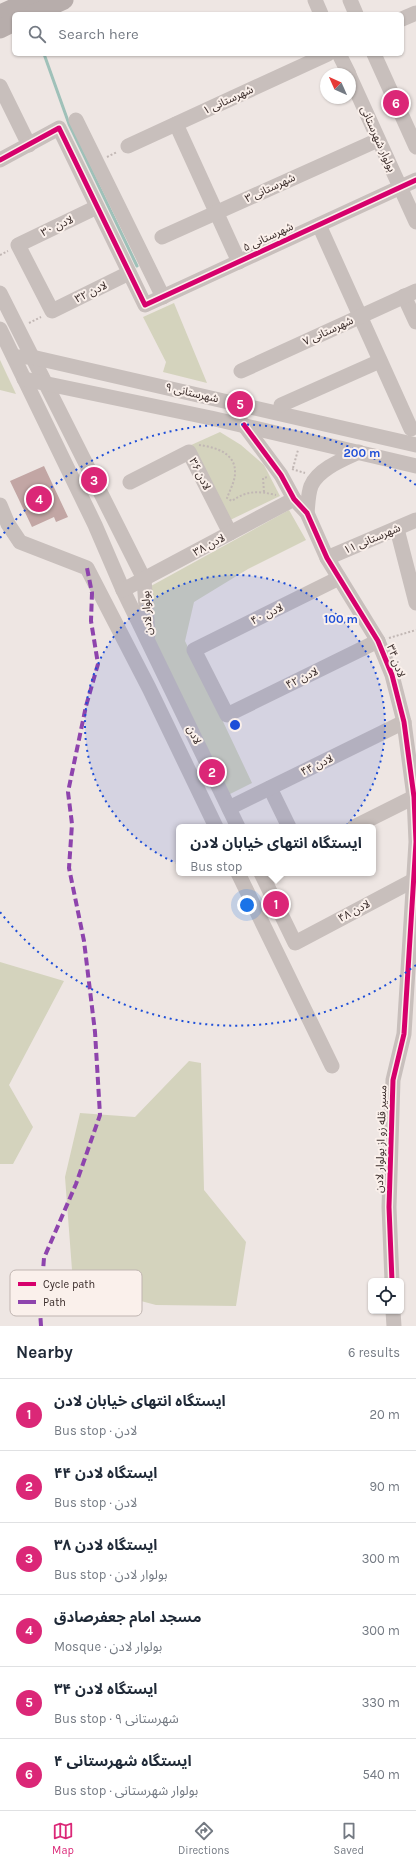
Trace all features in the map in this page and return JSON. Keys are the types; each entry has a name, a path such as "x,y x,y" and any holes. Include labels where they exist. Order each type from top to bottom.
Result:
{"main road":[{"path":"0,14 32,0"},
{"path":"37,12 64,0"},
{"path":"0,29 12,23"}],"street":[{"path":"315,0 320,12"},
{"path":"350,0 355,12"},
{"path":"404,18 416,13"},
{"name":"شهرستانی ۱","path":"128,146 324,56"},
{"path":"341,56 346,68"},
{"path":"375,56 410,119 416,147"},
{"path":"0,86 29,145"},
{"name":"بولوار شهرستانی","path":"356,90 416,222"},
{"path":"76,120 163,297"},
{"path":"176,124 239,262"},
{"path":"0,160 59,128 129,273"},
{"name":"شهرستانی ۳","path":"162,237 378,140"},
{"name":"شهرستانی ۵","path":"129,273 145,305 416,180"},
{"name":"لادن ۳۰","path":"52,311 18,245 97,207"},
{"path":"319,225 411,428"},
{"name":"لادن ۳۲","path":"52,311 129,273"},
{"name":"بولوار لادن","path":"0,293 144,579 149,644"},
{"path":"410,293 416,322"},
{"name":"شهرستانی ۷","path":"241,371 410,293"},
{"name":"بولوار لادن","path":"0,328 95,525 123,590 149,644"},
{"name":"شهرستانی ۹","path":"14,357 32,357 416,445"},
{"path":"281,405 380,361"},
{"path":"24,379 244,425 416,466"},
{"path":"244,425 282,475 294,499 307,513"},
{"name":"لادن ۳۶","path":"130,482 189,452 230,533"},
{"path":"307,513 311,485 331,465 359,452"},
{"name":"لادن ۳۸","path":"123,590 294,499"},
{"path":"0,505 8,524 20,542 88,568 149,688 215,824"},
{"name":"لادن ۳۴","path":"307,513 327,558 378,640 392,675 404,722 414,797 416,842 414,879"},
{"name":"شهرستانی ۱۱","path":"327,558 416,520"},
{"path":"397,529 416,603"},
{"name":"لادن ۴۰","path":"227,716 194,650 339,578"},
{"name":"لادن ۴۲","path":"227,716 378,640"},
{"name":"لادن","path":"149,644 237,824"},
{"name":"لادن ۴۴","path":"229,808 404,722"},
{"path":"270,788 288,824"},
{"path":"360,824 414,797"},
{"path":"239,876 332,1066"},
{"name":"لادن ۴۸","path":"262,876 295,943 414,879"},
{"name":"مسیر قله زو از بولوار لادن","path":"392,1278 389,1207 393,1080 404,1034 414,879"},
{"path":"393,1314 394,1326"}],"path":[{"path":"97,162 128,146"},
{"path":"17,329 52,311"},
{"path":"189,452 197,444 214,447 227,454 233,463 235,473 227,498 232,501 242,494 251,492 264,492 294,499"},
{"path":"378,640 416,630"}],"green space":[{"path":"174,303 207,383 163,372 166,362 143,317"},
{"path":"0,360 16,394 0,390"},
{"path":"220,432 241,445 264,465 280,496 226,522 189,446"},
{"path":"289,510 306,540 248,569 194,602 185,641 252,783 226,796 160,661 150,620 151,586"},
{"path":"0,962 64,981 9,1085 33,1127 13,1164 0,1164"},
{"path":"189,1061 201,1063 204,1190 246,1242 236,1306 156,1305 142,1301 142,1270 72,1270 65,1177 80,1113 135,1117"}],"building":[{"path":"44,466 68,517 56,522 54,517 32,527 10,481"}],"waterway":[{"path":"45,56 69,124 137,266"}],"marked path":[{"path":"43,1270 44,1258 76,1184 100,1115 95,1032 84,941 69,868 72,824 68,792 86,706 98,664 91,621 92,593 87,568"},
{"path":"40,1316 41,1326"}],"cycle path":[{"path":"0,160 59,128 145,305 416,180"},
{"path":"244,425 281,475 294,499 307,513 327,558 378,641 392,675 404,722 414,797 416,842 404,1034 393,1080 389,1207 392,1278"}],"place":[{"name":"ایستگاه شهرستانی ۴","path":"396,103"},
{"name":"ایستگاه لادن ۳۴","path":"240,404"},
{"name":"ایستگاه لادن ۳۸","path":"94,480"},
{"name":"مسجد امام جعفرصادق","path":"39,499"},
{"name":"ایستگاه لادن ۴۴","path":"212,772"},
{"name":"ایستگاه انتهای خیابان لادن","path":"276,904"}]}
